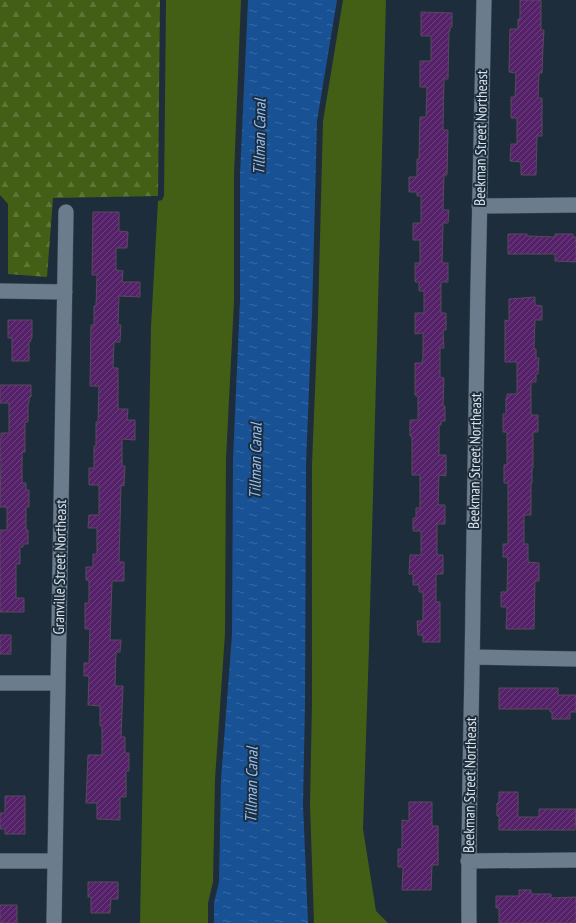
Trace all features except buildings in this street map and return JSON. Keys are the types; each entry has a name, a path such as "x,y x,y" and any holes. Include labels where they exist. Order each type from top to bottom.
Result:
{"street":[{"name":"Beekman Street Northeast","path":"469,923 468,861 484,0"},
{"path":"479,206 576,205"},
{"name":"Granville Street Northeast","path":"54,923 66,212"},
{"path":"0,291 65,292"},
{"path":"472,657 576,659"},
{"path":"0,683 58,683"},
{"path":"468,861 576,860"},
{"path":"0,861 56,861"}],"green space":[{"path":"0,0 160,0 158,196 53,198 47,277 8,274 8,204 0,195"},
{"path":"166,0 241,0 234,175 234,301 226,459 225,634 215,779 213,882 208,903 208,923 140,923 151,327 158,201 162,200 164,196"},
{"path":"343,0 386,0 363,829 376,911 388,923 314,923 310,805 312,703 312,464 318,316 323,121"}],"water":[{"name":"Tillman Canal","path":"248,0 337,0 317,121 312,315 306,464 303,805 308,923 214,923 214,903 219,882 221,779 232,635 233,459 240,301 240,175"}]}
